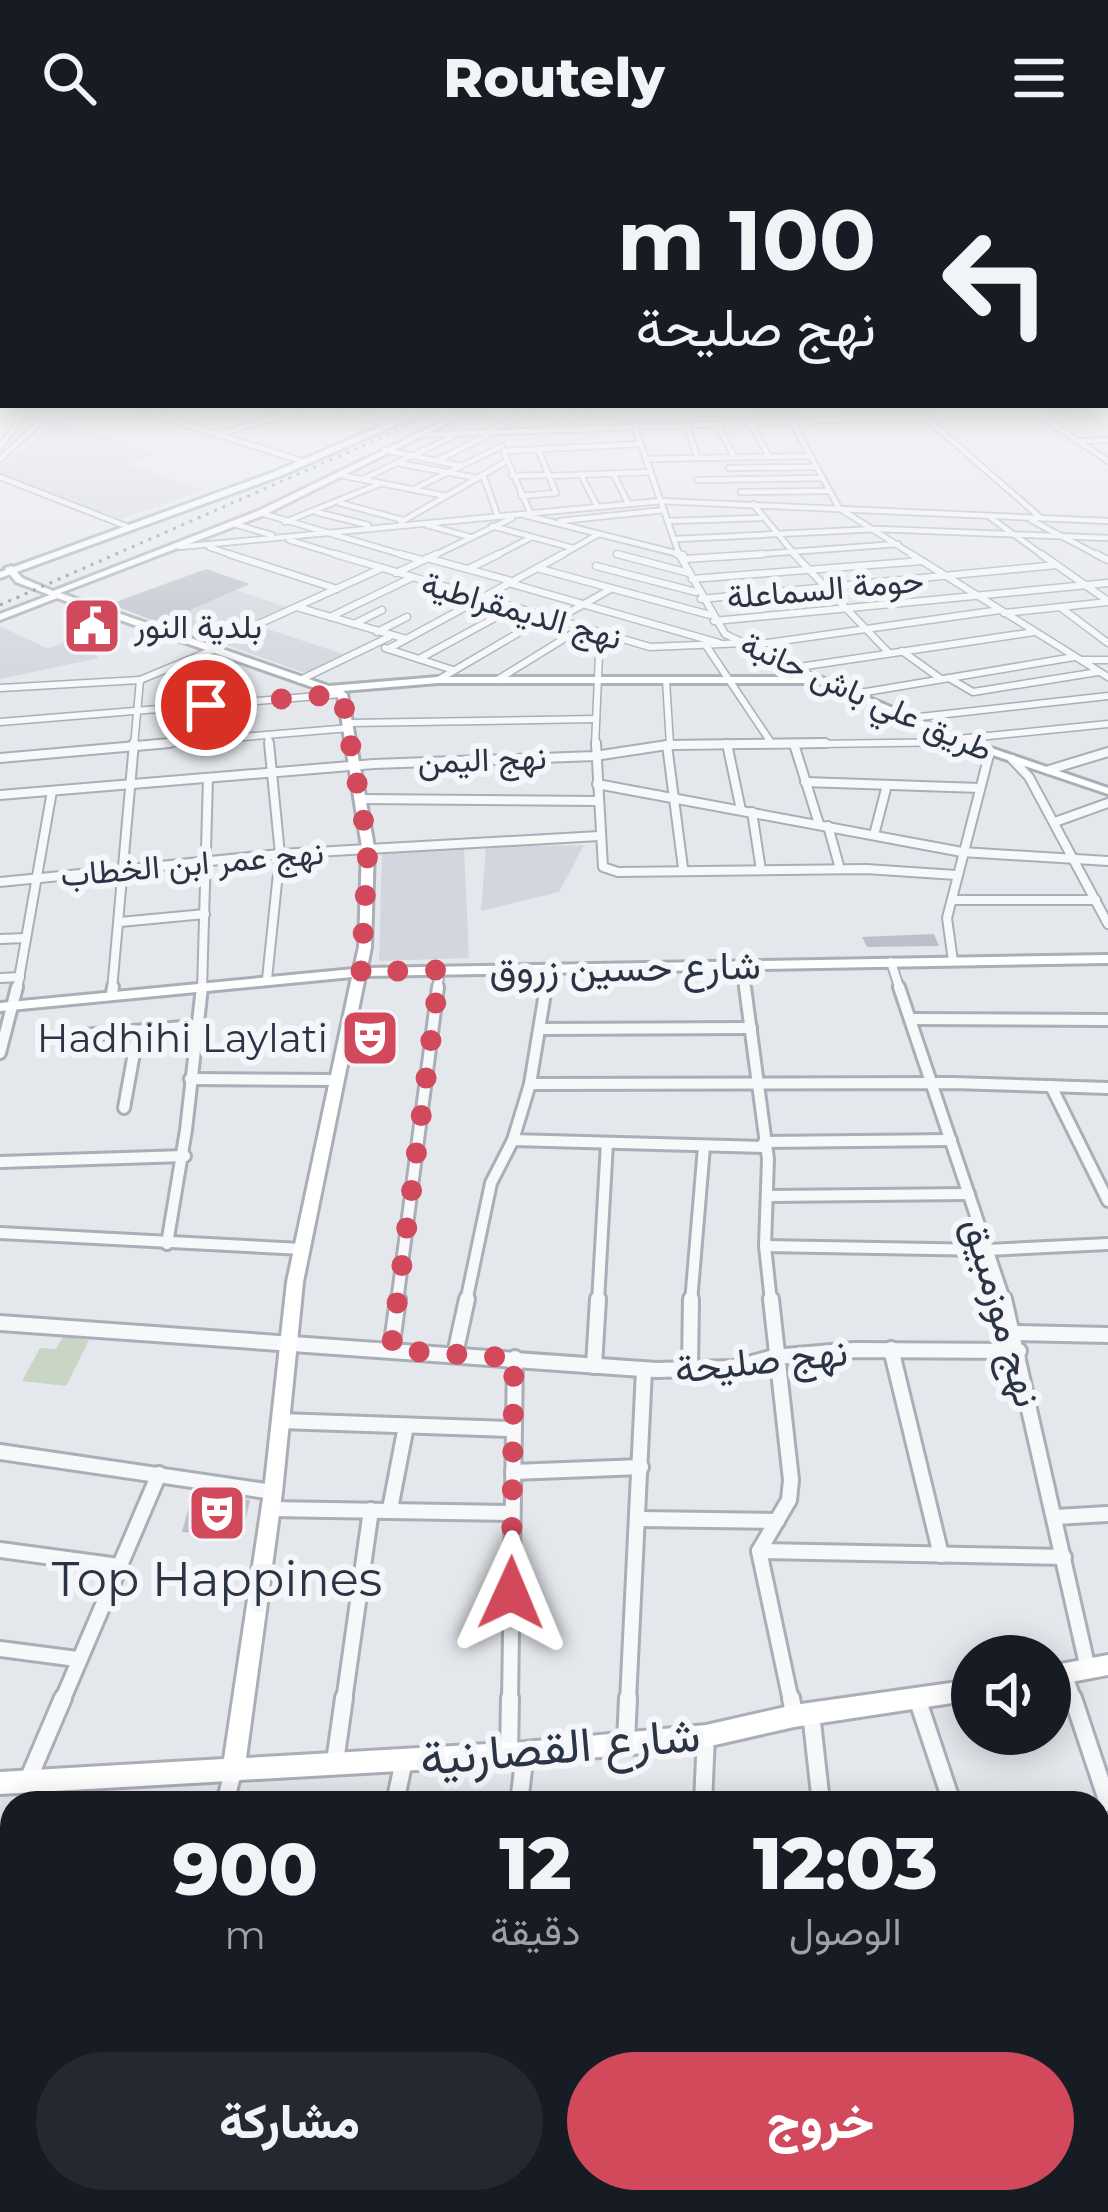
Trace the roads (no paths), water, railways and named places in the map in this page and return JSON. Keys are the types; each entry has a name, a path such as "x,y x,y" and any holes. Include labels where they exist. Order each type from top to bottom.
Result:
{"main road":[{"path":"7,574 194,503"}],"street":[{"path":"65,503 128,527"},
{"path":"0,613 180,547 283,503"},
{"path":"262,531 334,503"},
{"path":"340,503 404,520"},
{"path":"370,511 374,503"},
{"path":"394,525 434,503"},
{"path":"492,503 497,514"},
{"path":"525,503 530,512"},
{"path":"180,547 628,503"},
{"name":"طريق علي باش حانبة","path":"660,503 698,595 725,634 961,741 1108,791"},
{"path":"750,503 1108,520"},
{"path":"750,503 889,653"},
{"path":"836,503 1108,677"},
{"path":"1022,503 1042,518"},
{"path":"554,522 664,510"},
{"path":"313,511 376,528"},
{"path":"262,513 728,645"},
{"path":"396,573 517,513 684,557 898,544"},
{"path":"612,515 617,540"},
{"path":"988,516 1108,602"},
{"path":"669,520 762,518"},
{"path":"1027,518 1105,557"},
{"path":"420,523 470,537"},
{"name":"نهج الديمقراطية","path":"234,524 650,647 747,644 1108,602"},
{"path":"492,526 573,548"},
{"path":"676,539 877,529 1108,538"},
{"path":"388,649 597,535"},
{"path":"468,569 532,537"},
{"path":"575,578 634,544"},
{"path":"202,545 337,589"},
{"path":"617,554 690,576 924,560"},
{"name":"حومة السماعلة","path":"596,566 698,595 828,588 1057,565"},
{"path":"0,688 140,680 381,568"},
{"path":"537,568 712,618 1108,583"},
{"path":"7,574 334,692 350,726 368,847 361,972 334,1079 285,1343 273,1492 228,1791"},
{"path":"330,617 410,578"},
{"path":"438,680 613,588"},
{"path":"297,607 406,639"},
{"path":"1060,607 1108,643"},
{"path":"419,659 515,608"},
{"path":"354,624 382,610"},
{"path":"377,632 407,617"},
{"path":"433,624 465,634"},
{"path":"496,680 583,627"},
{"path":"600,632 595,756 600,861 609,871 840,869 956,875"},
{"path":"796,668 1034,632"},
{"path":"300,680 393,636"},
{"path":"370,644 453,670"},
{"path":"706,647 772,744"},
{"path":"902,651 973,692 1098,672"},
{"path":"854,694 1077,658 1108,659"},
{"path":"112,993 140,680"},
{"path":"0,722 438,680 820,680"},
{"path":"666,680 670,796 683,868"},
{"path":"911,718 1108,696"},
{"path":"0,758 350,726 596,719"},
{"name":"نهج اليمن","path":"0,796 357,765 595,756 668,745 961,741 1108,724"},
{"path":"267,979 280,854 268,735"},
{"path":"727,744 761,870"},
{"path":"794,744 840,869"},
{"path":"953,961 947,918 990,751"},
{"path":"1049,770 1108,752"},
{"path":"1012,759 1055,822 1108,924"},
{"path":"166,1244 184,1156 196,1026 210,860 208,778"},
{"path":"806,782 980,788"},
{"path":"597,784 962,852 1108,861"},
{"path":"874,835 887,784"},
{"path":"0,1053 7,1007 20,977 52,791"},
{"path":"362,799 598,801"},
{"path":"1055,822 1108,803"},
{"name":"نهج عمر ابن الخطاب","path":"0,882 368,847 599,836"},
{"path":"952,900 1096,901"},
{"path":"120,922 205,914"},
{"path":"0,939 26,938"},
{"name":"شارع حسين زروق","path":"7,1007 112,993 361,972 1108,959"},
{"name":"نهج موزمبيق","path":"891,962 1016,1334 1064,1557 1098,1667"},
{"path":"742,965 770,1196 765,1246 790,1480 789,1500 759,1551 818,1791"},
{"path":"391,1350 440,970"},
{"path":"455,1354 491,1183 513,1140 530,1084 549,970"},
{"path":"0,978 20,977"},
{"path":"910,1019 1108,1020"},
{"path":"71,1036 196,1026"},
{"path":"541,1029 751,1028"},
{"path":"124,1108 138,1031"},
{"path":"190,1079 334,1079"},
{"path":"530,1084 932,1083 1108,1088"},
{"path":"1051,1086 1108,1201"},
{"path":"513,1140 704,1147 951,1140"},
{"path":"594,1366 607,1143"},
{"path":"689,1370 691,1261 704,1147"},
{"path":"0,1162 184,1156"},
{"path":"770,1196 969,1194"},
{"path":"0,1233 302,1249"},
{"path":"765,1246 988,1250 1108,1244"},
{"name":"نهج صليحة","path":"0,1323 644,1370 744,1366 774,1357 891,1348 1019,1351"},
{"path":"1016,1334 1108,1335"},
{"path":"891,1348 941,1555"},
{"path":"514,1358 512,1513 519,1791"},
{"path":"626,1742 644,1370"},
{"path":"281,1421 514,1429"},
{"path":"390,1509 406,1426"},
{"path":"0,1452 273,1492"},
{"path":"513,1472 641,1467"},
{"path":"27,1782 160,1474"},
{"path":"269,1509 512,1513"},
{"path":"335,1763 371,1510"},
{"path":"1056,1517 1108,1514"},
{"path":"639,1519 777,1521"},
{"path":"0,1550 119,1566"},
{"path":"759,1551 1064,1557"},
{"path":"0,1649 77,1660"},
{"name":"شارع القصارنية","path":"0,1783 233,1772 706,1736 802,1714 951,1694"},
{"path":"918,1701 948,1791"},
{"path":"1071,1710 1103,1791"},
{"path":"704,1791 706,1736"},
{"path":"398,1791 404,1760"}],"railway":[{"path":"0,605 232,503"}],"place":[{"name":"بلدية النور","path":"92,626"},
{"name":"Hadhihi Laylati","path":"370,1038"},
{"name":"Top Happines","path":"217,1513"}]}
